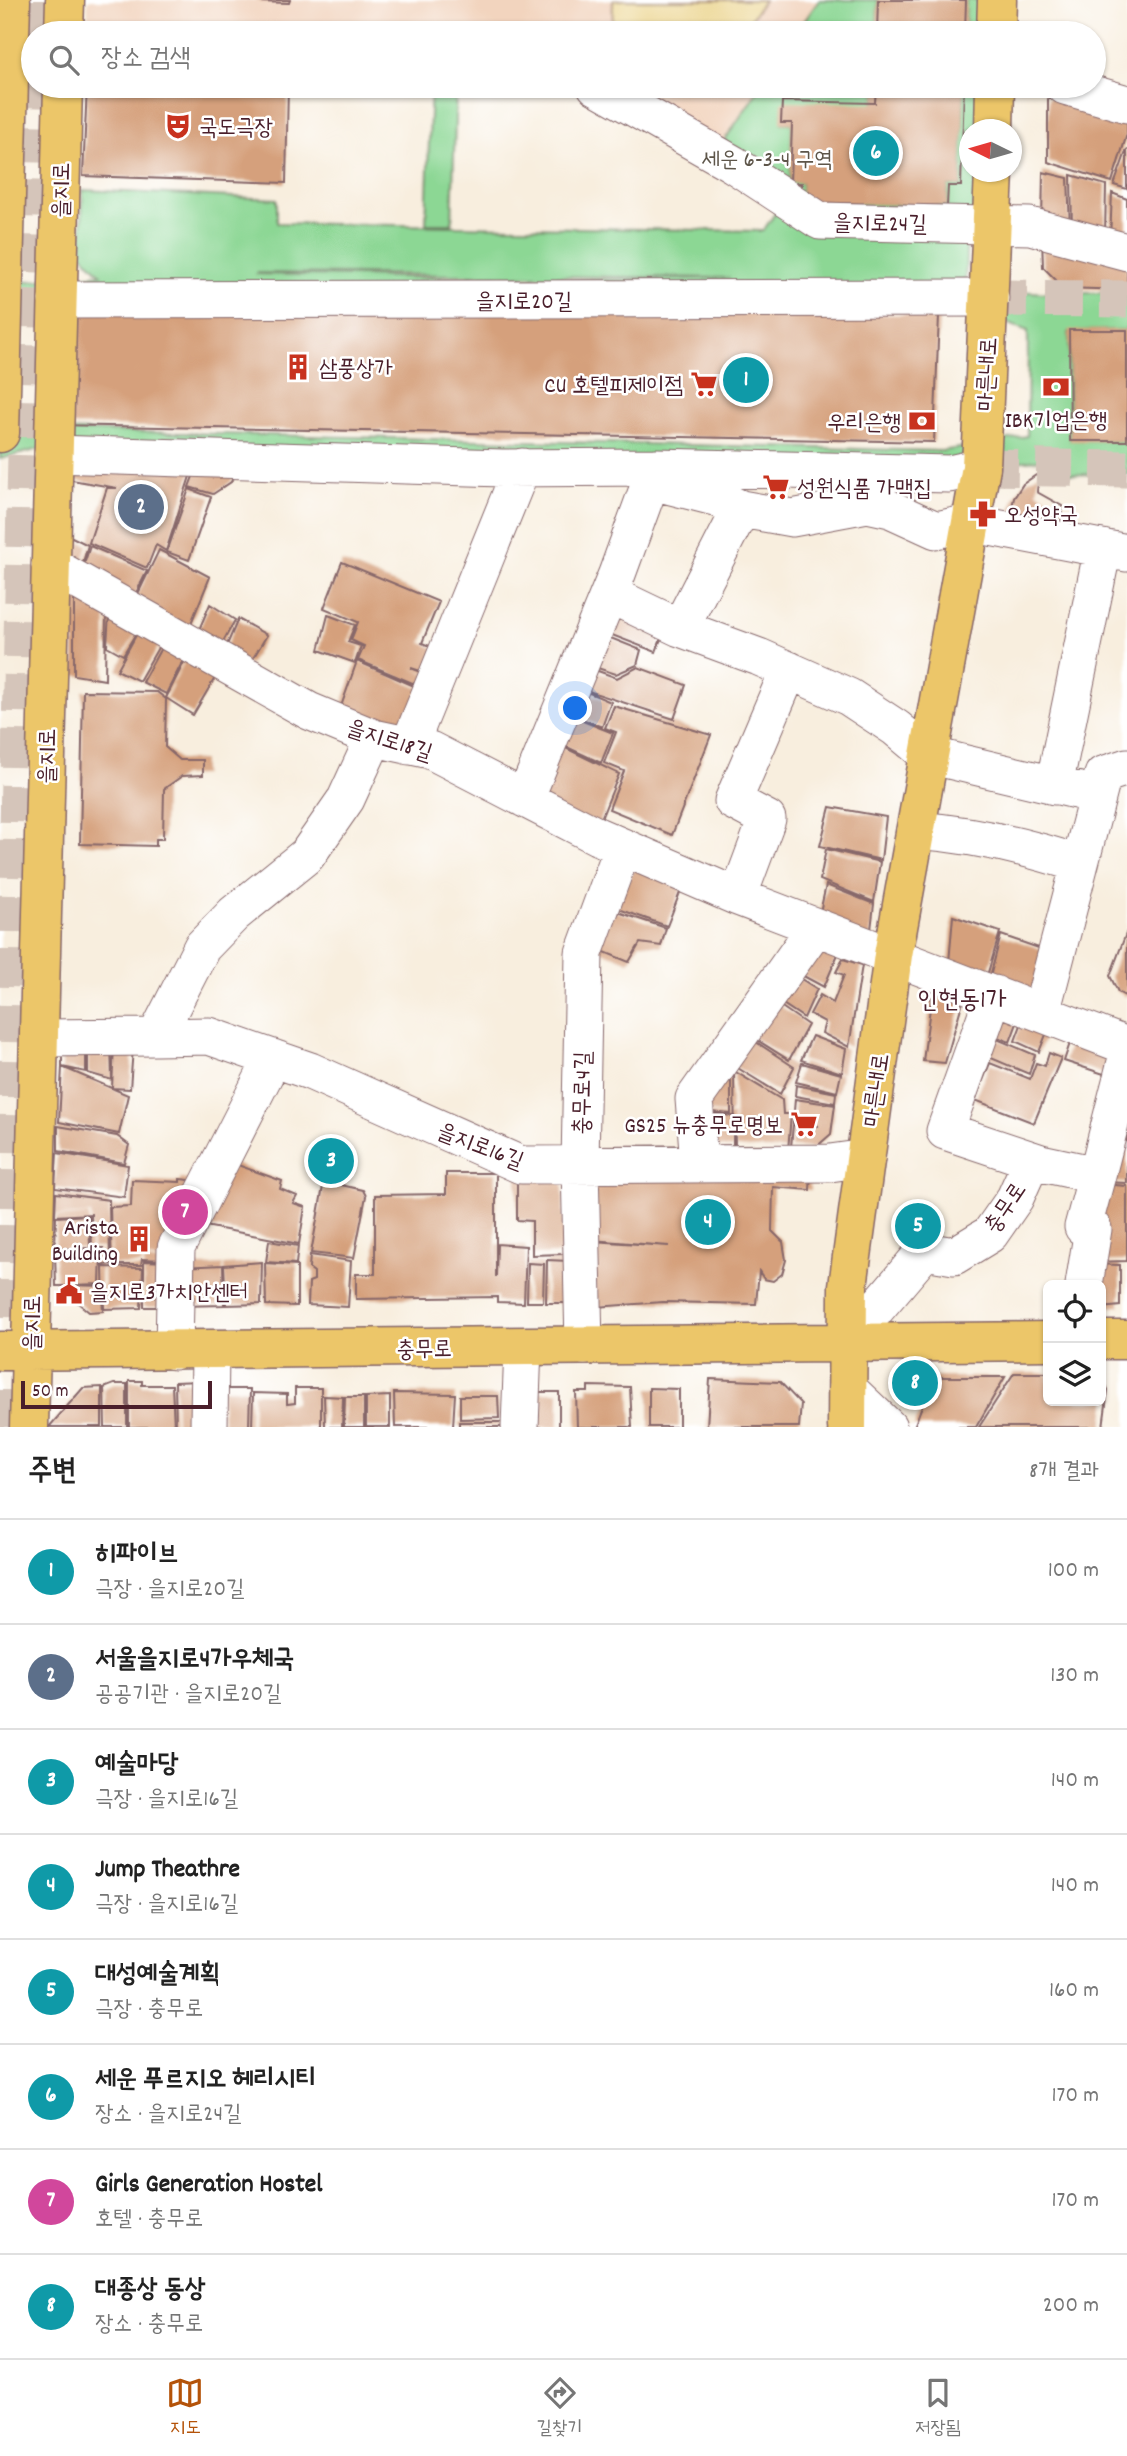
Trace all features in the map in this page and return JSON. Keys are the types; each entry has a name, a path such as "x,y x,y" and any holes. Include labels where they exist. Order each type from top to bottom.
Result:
{"main road":[{"path":"0,433 11,0"},
{"path":"64,21 65,0"},
{"path":"996,21 997,0"},
{"name":"을지로","path":"29,1427 26,1351 38,1038 53,454 66,286 62,98"},
{"path":"994,119 995,98"},
{"name":"마른내로","path":"847,1427 848,1286 893,955 981,467 993,182"},
{"path":"1106,1340 1127,1340"},
{"name":"충무로","path":"26,1351 192,1352 1043,1341"}],"street":[{"name":"을지로24길","path":"617,98 733,164 820,221 993,224"},
{"path":"1106,98 1127,104"},
{"path":"993,224 1030,226 1127,252"},
{"name":"을지로20길","path":"66,286 990,298"},
{"path":"53,454 522,467 654,474 949,474 981,467"},
{"path":"409,746 522,467"},
{"path":"654,474 741,509 792,518 867,504 890,509 936,530 969,523 1115,550 1054,786"},
{"path":"525,799 654,474"},
{"path":"680,628 741,509"},
{"name":"을지로18길","path":"50,565 309,711 374,738 430,750 623,847 738,897 1127,1046"},
{"path":"608,594 680,628 849,696 896,728 928,755 1009,772 1054,786 1097,795"},
{"path":"738,897 767,819 733,801 789,670"},
{"path":"156,1037 202,947 234,914 307,855 346,799 374,738"},
{"path":"1041,1013 1103,775 1127,768"},
{"path":"915,830 957,833 1027,847 1079,864"},
{"name":"충무로4길","path":"584,1346 580,1164 584,953 623,847"},
{"path":"699,1163 694,1099 816,927"},
{"path":"993,994 945,1131 1032,1160 1097,1175"},
{"name":"을지로16길","path":"38,1038 209,1036 310,1071 521,1165 830,1163 866,1158"},
{"path":"209,1427 192,1352 176,1248 273,1058"},
{"path":"1085,1280 1093,1229 1083,1227 1127,1058"},
{"name":"충무로","path":"847,1343 925,1251 954,1256 990,1234 1015,1198 1032,1160"},
{"path":"520,1427 523,1347"},
{"path":"847,1388 888,1427"}],"shaded area":[{"path":"88,0 819,0 804,21 88,21"},
{"path":"616,98 753,98 714,156"}],"green space":[{"path":"819,0 878,0 877,21 804,21"},
{"path":"966,0 997,0 996,21 965,21"},
{"path":"431,98 456,98 452,224 426,224"},
{"name":"세운 6-3-4 구역","path":"753,98 875,98 875,103 781,123 792,123 790,182 802,183 801,201 947,206 948,186 961,186 961,182 994,182 993,224 820,221 714,156"},
{"name":"세운 6-3-4 구역","path":"964,98 995,98 994,119 963,119"},
{"path":"83,190 277,199 277,223 763,231 784,200 967,226 965,288 1048,293 1127,293 1127,330 1069,331 1070,440 1127,441 1127,475 1053,474 1041,460 947,466 60,444 0,459 0,284 101,274 81,253","holes":["258,273 730,278 552,280","70,294 931,295 1028,331 1027,436 942,451 10,429 11,304"]}],"sand":[{"path":"613,0 764,0 749,21 612,21"}],"building":[{"path":"259,0 290,0 289,3"},
{"path":"878,0 966,0 965,21 877,21"},
{"path":"86,98 288,98 286,183 83,176"},
{"path":"875,98 964,98 963,119 959,119 961,186 948,186 947,206 801,202 802,183 790,183 792,123 781,123 782,101 875,103"},
{"path":"1082,98 1127,112 1127,134 1112,182 1048,162 1048,99"},
{"path":"1127,149 1127,189 1114,185"},
{"path":"1043,172 1068,178 1070,229 1042,223"},
{"path":"1071,175 1106,185 1105,237 1072,229"},
{"path":"1112,193 1127,199 1127,245 1110,239"},
{"path":"1042,237 1127,258 1127,290 1064,288 1043,267"},
{"path":"58,305 939,315 934,442 56,425"},
{"path":"1069,330 1127,330 1127,441 1070,441"},
{"path":"67,460 192,470 166,551 156,545 147,568 89,543 107,488 117,488 66,479"},
{"path":"237,468 231,482 213,494 189,487 196,469"},
{"path":"1039,473 1037,492 1062,506 1061,532 1008,524 1014,498 1023,484"},
{"path":"189,489 211,497 189,560 167,552"},
{"path":"54,528 88,545 81,569 54,561"},
{"path":"90,546 147,571 132,601 82,571"},
{"path":"159,550 210,577 187,633 134,602"},
{"path":"342,562 439,602 422,643 437,649 427,673 411,668 434,677 429,690 358,660 364,646 351,640 358,622 324,608"},
{"path":"74,590 106,612 105,680 74,675"},
{"path":"612,602 665,628 656,652 599,630"},
{"path":"210,604 235,620 219,649 195,639"},
{"path":"109,613 139,628 123,655 107,646"},
{"path":"328,615 355,625 348,642 361,646 355,663 319,650"},
{"path":"238,619 267,635 249,665 224,652"},
{"path":"140,628 163,639 139,681 117,670"},
{"path":"598,633 641,650 637,665 616,674 585,664"},
{"path":"165,641 187,653 166,694 142,682"},
{"path":"189,652 219,671 193,715 166,698"},
{"path":"357,661 428,692 408,740 338,715"},
{"path":"584,666 617,678 638,667 686,685 674,719 576,687"},
{"path":"575,687 611,702 602,727 565,712"},
{"path":"83,691 157,692 166,699 165,747 180,760 203,760 203,775 182,776 164,789 163,839 156,839 156,846 80,844"},
{"path":"614,706 711,735 672,835 609,809 624,771 604,763 616,732 605,728"},
{"path":"565,714 613,733 601,763 554,741"},
{"path":"553,742 619,774 596,831 531,797"},
{"path":"830,807 886,817 881,860 820,846"},
{"path":"826,849 880,862 874,902 820,880"},
{"path":"638,863 684,882 667,926 613,907"},
{"path":"826,885 874,904 870,938 819,917"},
{"path":"612,910 666,928 661,946 640,943 629,962 597,949"},
{"path":"953,916 1000,932 987,976 949,963"},
{"path":"1127,931 1127,997 1118,992 1110,976"},
{"path":"1001,935 1053,953 1041,995 990,977"},
{"path":"814,937 841,947 824,987 794,971"},
{"path":"843,959 862,965 849,1047 822,1033 825,1022 810,1014 820,995 833,1003 844,975 836,972"},
{"path":"793,974 817,989 804,1018 774,998"},
{"path":"934,978 966,990 945,1063 923,1061"},
{"path":"773,1001 808,1025 789,1060 746,1033"},
{"path":"997,1006 1020,1015 1010,1042 987,1033"},
{"path":"1024,1017 1049,1027 1039,1052 1015,1041"},
{"path":"985,1034 1035,1055 1029,1074 977,1052"},
{"path":"1073,1034 1125,1051 1116,1078 1064,1061"},
{"path":"747,1036 794,1067 780,1094 728,1062"},
{"path":"812,1036 846,1049 842,1073 801,1060"},
{"path":"88,1046 111,1046 112,1080 88,1073"},
{"path":"114,1047 133,1048 130,1089 112,1088"},
{"path":"86,1048 86,1072 62,1067 62,1051"},
{"path":"1049,1053 1061,1058 1034,1123 975,1100 990,1063 1030,1079 1036,1063 1045,1066"},
{"path":"802,1063 841,1074 837,1092 796,1082"},
{"path":"62,1067 128,1095 119,1134 59,1122"},
{"path":"731,1070 731,1114 700,1111"},
{"path":"734,1071 782,1100 783,1114 791,1114 788,1150 735,1148"},
{"path":"796,1085 836,1093 835,1103 795,1096"},
{"path":"795,1099 835,1105 831,1134 815,1148 791,1147 793,1125 819,1126 793,1123"},
{"path":"1127,1108 1127,1183 1103,1182"},
{"path":"700,1113 733,1116 733,1148 703,1146"},
{"path":"58,1126 117,1136 129,1145 124,1163 58,1151"},
{"path":"57,1153 128,1165 124,1197 55,1188"},
{"path":"235,1164 282,1181 280,1189 297,1196 293,1203 305,1207 299,1244 200,1225"},
{"path":"517,1168 563,1176 564,1254 532,1255 532,1221 517,1220"},
{"path":"605,1168 811,1173 810,1190 773,1187 772,1231 783,1242 786,1260 782,1274 773,1281 764,1279 759,1271 756,1304 663,1302 596,1307 592,1241 669,1246 591,1240 591,1185"},
{"path":"446,1173 496,1173 496,1277 497,1244 526,1246 524,1303 497,1302 497,1297 356,1299 356,1274 375,1274 375,1195 446,1194"},
{"name":"Arista Building","path":"180,1179 189,1180 189,1219 167,1219 167,1260 142,1259 141,1265 112,1265 110,1207 131,1206 132,1180 180,1182"},
{"path":"324,1181 363,1190 366,1196 354,1258 311,1253"},
{"path":"1100,1184 1127,1186 1127,1261 1095,1262"},
{"path":"56,1193 109,1200 110,1264 102,1265 103,1248 92,1248 91,1214 55,1216"},
{"path":"89,1215 90,1248 55,1249 56,1217"},
{"path":"269,1241 298,1246 296,1264 266,1262"},
{"path":"101,1250 100,1284 71,1285 101,1286 103,1311 89,1312 66,1293 65,1286 56,1286 55,1251"},
{"path":"310,1255 351,1261 348,1307 308,1305 309,1282 314,1280 314,1272 309,1268"},
{"path":"547,1260 569,1261 568,1303 546,1303"},
{"path":"144,1261 167,1262 167,1307 144,1307"},
{"path":"262,1262 261,1304 226,1305 224,1265"},
{"path":"265,1263 297,1265 297,1306 266,1305"},
{"path":"528,1263 544,1264 543,1302 527,1302"},
{"path":"1090,1264 1120,1265 1120,1306 1106,1307 1106,1280 1098,1280"},
{"path":"223,1265 224,1305 181,1306 181,1267"},
{"path":"103,1267 143,1268 141,1308 104,1309"},
{"path":"1014,1373 1043,1373 1043,1406 1106,1406 1103,1427 979,1427"},
{"path":"933,1377 1005,1377 976,1427 914,1427"},
{"path":"710,1379 780,1382 801,1404 799,1427 707,1427"},
{"path":"129,1381 142,1381 142,1385 172,1385 174,1427 129,1427"},
{"path":"199,1381 198,1427 176,1427 175,1382"},
{"path":"114,1384 127,1384 127,1427 105,1427 104,1388"},
{"path":"588,1386 630,1387 632,1427 577,1427 576,1392 588,1392"},
{"path":"102,1387 102,1427 49,1427 83,1388"},
{"path":"295,1388 321,1388 321,1427 252,1427 253,1393 287,1394 287,1404 295,1403"},
{"path":"649,1388 679,1389 679,1427 649,1427"},
{"path":"222,1389 250,1389 249,1427 223,1427"},
{"path":"527,1392 559,1392 559,1427 527,1427"},
{"path":"394,1393 455,1394 453,1427 395,1427"},
{"path":"324,1396 343,1397 342,1427 325,1427"},
{"path":"390,1396 390,1427 366,1427 366,1397"},
{"path":"460,1396 498,1396 499,1418 460,1419"},
{"path":"345,1397 364,1397 364,1427 344,1427"},
{"path":"459,1422 506,1422 505,1427 459,1427"}],"tunnel":[{"path":"36,0 36,21"},
{"path":"5,1427 34,98"},
{"path":"990,298 1127,299"},
{"path":"981,467 1127,469"}],"place":[{"name":"국도극장","path":"178,126"},
{"name":"세운 푸르지오 헤리시티","path":"876,153"},
{"name":"삼풍상가","path":"298,367"},
{"name":"히파이브","path":"746,380"},
{"name":"CU 호텔피제이점","path":"704,384"},
{"name":"IBK기업은행","path":"1056,387"},
{"name":"우리은행","path":"922,421"},
{"name":"성원식품 가맥집","path":"776,487"},
{"name":"서울을지로4가우체국","path":"141,507"},
{"name":"오성약국","path":"983,514"},
{"name":"GS25 뉴충무로명보","path":"804,1124"},
{"name":"예술마당","path":"331,1161"},
{"name":"Girls Generation Hostel","path":"185,1212"},
{"name":"Jump Theathre","path":"708,1222"},
{"name":"대성예술계획","path":"918,1226"},
{"name":"Arista Building","path":"139,1239"},
{"name":"을지로3가치안센터","path":"69,1291"},
{"name":"대종상 동상","path":"915,1383"}],"district":[{"name":"인현동1가","path":"962,998"}]}
